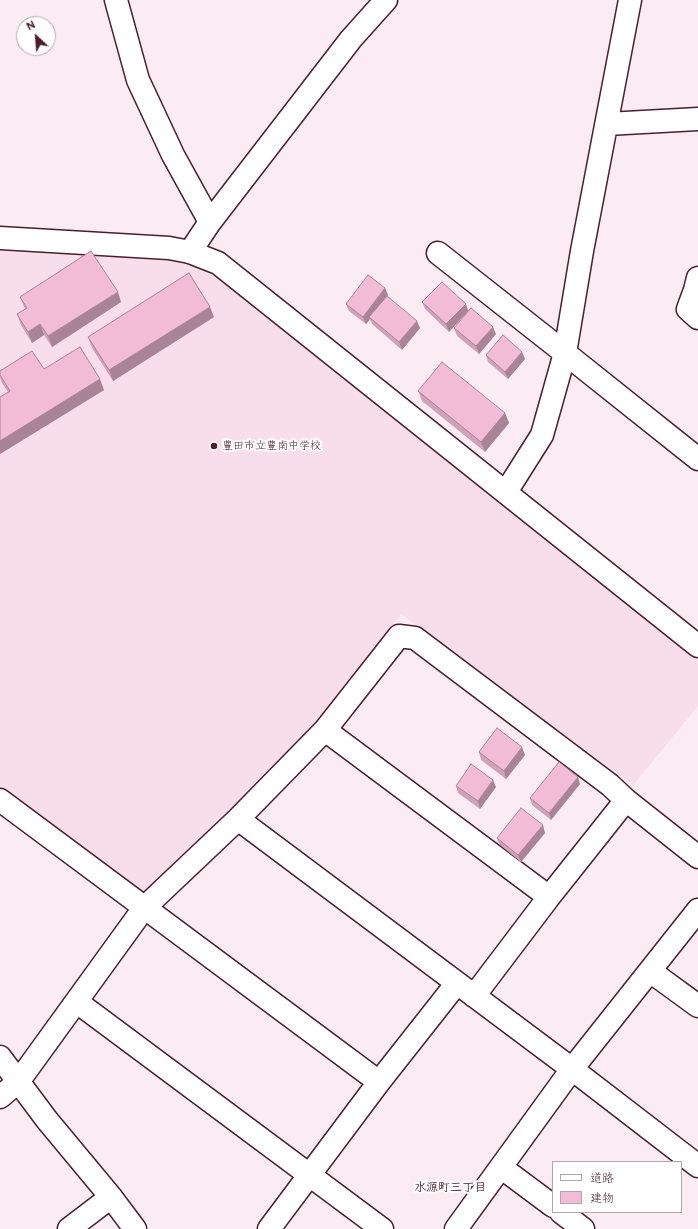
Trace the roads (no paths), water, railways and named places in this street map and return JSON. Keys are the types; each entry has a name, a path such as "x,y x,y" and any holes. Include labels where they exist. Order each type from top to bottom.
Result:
{"street":[{"path":"116,0 138,80 173,155 210,222"},
{"path":"190,252 210,222 351,39 386,0"},
{"path":"506,492 542,435 565,353 582,251 630,0"},
{"path":"607,124 698,120"},
{"path":"0,237 168,248 190,252 218,262 698,646"},
{"path":"438,253 698,459"},
{"path":"698,278 688,309 698,318"},
{"path":"0,1096 18,1082 144,908 238,819 325,730 399,636 415,638 610,785 626,800 694,846"},
{"path":"325,730 549,897"},
{"path":"0,800 379,1082"},
{"path":"474,996 549,897 626,800"},
{"path":"238,819 572,1069 698,1166"},
{"path":"456,1229 502,1168 572,1069 698,910"},
{"path":"650,972 698,1006"},
{"path":"269,1229 379,1082 457,983"},
{"path":"77,1002 382,1229"},
{"path":"0,1057 18,1082 135,1229"},
{"path":"502,1168 552,1205"},
{"path":"69,1229 110,1197"},
{"path":"562,1213 584,1229"}],"place":[{"name":"豊田市立豊南中学校","path":"214,446"}],"district":[{"name":"水源町三丁目","path":"450,1188"}]}
